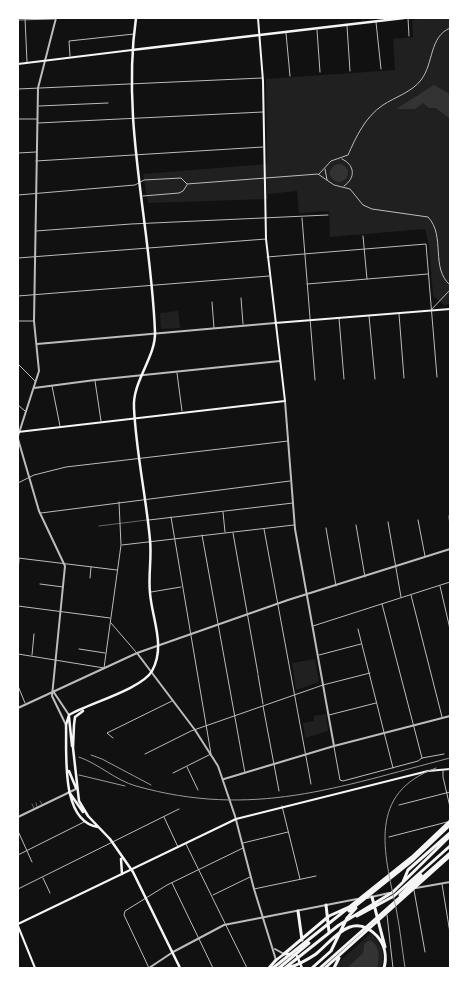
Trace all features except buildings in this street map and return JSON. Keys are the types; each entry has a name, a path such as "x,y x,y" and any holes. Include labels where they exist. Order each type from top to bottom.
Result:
{"highway":[{"path":"274,968 425,846 450,821"},
{"path":"312,968 327,956 348,916 420,854 450,825"},
{"path":"287,968 345,922 390,895 450,835"},
{"path":"404,891 403,880 408,870 450,835"},
{"path":"325,968 450,847"},
{"path":"363,912 392,898 450,854"},
{"path":"334,968 338,959 350,944 424,874"},
{"path":"372,895 386,959"},
{"path":"279,968 372,895"},
{"path":"284,954 323,921 358,901"},
{"path":"326,905 330,928 326,936"},
{"path":"298,911 301,941"},
{"path":"287,968 310,958 340,931 355,927 366,929 377,936 384,948 386,959 384,968"},
{"path":"301,928 305,932 311,932"},
{"path":"320,968 350,944"},
{"path":"274,968 298,958"},
{"path":"269,968 276,960"}],"main road":[{"path":"69,715 138,683 151,672 158,646 150,592 148,520 134,417 134,402 155,334 152,286 132,118 132,50 136,18"},
{"path":"18,432 134,417 285,401 267,257 262,78 258,18"},
{"path":"18,64 406,18"},
{"path":"275,323 450,309"},
{"path":"73,748 74,720 86,708"},
{"path":"69,715 66,725 68,791 74,806 86,822 98,827"},
{"path":"69,715 76,789 80,804 88,816"},
{"path":"68,769 72,784 76,789"},
{"path":"35,968 18,925 185,843 236,819 282,806 450,769"},
{"path":"68,791 79,808 112,842 131,870 147,898 180,968"},
{"path":"121,857 122,874"},
{"path":"274,968 276,960 284,954 291,954 298,958 302,968"}],"street":[{"path":"18,20 56,18 38,89 34,321 39,370 18,437 40,514 64,563 52,696 66,725"},
{"path":"406,18 409,36"},
{"path":"25,19 28,63"},
{"path":"376,22 381,69"},
{"path":"347,26 350,71"},
{"path":"187,184 318,174 331,161 348,155 359,132 371,115 421,79 430,63 434,43 442,33 450,28"},
{"path":"317,29 320,72"},
{"path":"286,32 290,76"},
{"path":"70,57 69,41 134,34"},
{"path":"18,89 262,78"},
{"path":"38,106 108,103"},
{"path":"37,123 263,112"},
{"path":"18,119 37,119"},
{"path":"36,161 263,147"},
{"path":"18,153 36,152"},
{"path":"339,158 349,163 353,170 351,180 343,186"},
{"path":"326,168 327,180"},
{"path":"318,174 334,186 343,186 350,189 363,205 372,209 428,217 436,229 440,267 449,285 447,292"},
{"path":"18,195 144,180 182,178 187,184"},
{"path":"142,196 179,193 184,191 187,184"},
{"path":"35,231 145,223 328,215"},
{"path":"302,217 315,380"},
{"path":"363,236 367,280"},
{"path":"18,258 266,239"},
{"path":"267,257 426,244 436,377"},
{"path":"306,284 428,274"},
{"path":"18,296 269,276"},
{"path":"430,310 450,290"},
{"path":"241,298 243,326"},
{"path":"212,302 214,328"},
{"path":"399,313 404,378"},
{"path":"369,316 375,379"},
{"path":"339,318 344,379"},
{"path":"18,321 34,321"},
{"path":"37,344 275,323"},
{"path":"34,388 280,361"},
{"path":"18,364 36,382"},
{"path":"177,372 182,412"},
{"path":"95,380 101,421"},
{"path":"52,386 60,426"},
{"path":"285,401 295,525 340,780 343,781 394,768 422,758 444,754"},
{"path":"18,405 25,411"},
{"path":"18,483 66,467 288,441"},
{"path":"40,514 291,480"},
{"path":"104,668 121,545 119,502"},
{"path":"148,520 293,503"},
{"path":"223,511 225,533"},
{"path":"449,516 450,527"},
{"path":"171,517 173,538 211,754"},
{"path":"418,520 425,558"},
{"path":"388,522 401,598"},
{"path":"121,545 295,525"},
{"path":"356,525 365,577"},
{"path":"326,528 336,586"},
{"path":"264,529 311,784"},
{"path":"233,532 279,792"},
{"path":"202,535 245,772"},
{"path":"18,708 137,653 277,604 450,549"},
{"path":"18,573 18,558 117,570"},
{"path":"90,578 91,566"},
{"path":"312,626 450,582"},
{"path":"40,584 63,587"},
{"path":"440,585 450,629"},
{"path":"150,592 182,587"},
{"path":"411,594 443,718"},
{"path":"382,604 422,758"},
{"path":"18,606 111,618"},
{"path":"110,622 137,653 195,730 211,754 224,779 262,917 274,948 276,960"},
{"path":"358,629 394,768"},
{"path":"32,657 34,634"},
{"path":"318,656 362,644"},
{"path":"79,649 106,653"},
{"path":"18,654 104,668"},
{"path":"145,754 195,730 263,705 324,685 370,674"},
{"path":"18,686 26,704"},
{"path":"53,691 69,715"},
{"path":"113,738 107,733 173,700"},
{"path":"328,715 377,703"},
{"path":"224,779 304,754 450,716"},
{"path":"173,773 211,754"},
{"path":"186,766 198,790"},
{"path":"443,770 450,807"},
{"path":"18,817 68,791 76,789"},
{"path":"399,805 450,792"},
{"path":"282,806 300,879"},
{"path":"18,889 179,809"},
{"path":"163,817 178,847"},
{"path":"389,837 450,821"},
{"path":"18,855 86,822"},
{"path":"18,832 32,862"},
{"path":"242,844 289,832"},
{"path":"185,843 247,968"},
{"path":"243,848 172,882 125,911 124,916 150,968 173,952 226,924 372,895 450,882"},
{"path":"254,889 316,876"},
{"path":"42,877 50,893"},
{"path":"212,896 251,877"},
{"path":"172,882 213,968"},
{"path":"442,884 450,933"},
{"path":"413,889 425,952"},
{"path":"384,894 393,968"},
{"path":"274,948 284,954"}],"lane":[{"path":"99,526 148,520"},
{"path":"40,800 42,804"},
{"path":"32,804 34,808"}],"shaded area":[{"path":"450,18 450,304 444,305 433,296 429,245 425,229 330,237 329,211 299,213 297,191 268,194 268,199 148,203 143,174 267,164 266,79 395,70 393,39 413,37 412,20"},
{"path":"434,85 450,94 450,119 436,108 429,108 423,103 415,109 396,109"},
{"path":"339,164 345,167 348,173 345,179 339,182 333,179 330,173 333,167"},
{"path":"178,311 180,328 161,329 160,313"},
{"path":"315,659 319,682 296,690 292,663"},
{"path":"326,714 328,731 305,738 303,723 314,721 314,716"},
{"path":"371,933 382,949 381,968 377,968 379,956 372,940 364,944 363,953 347,968 336,968 339,962"},
{"path":"370,940 376,945 378,952 379,961 377,968 347,968 363,953 364,944"}],"railway":[{"path":"91,755 151,785"},
{"path":"79,757 136,786 178,795 219,800 295,795 370,779 450,758"},
{"path":"405,968 387,866 386,826 390,809 399,793 414,779 436,768"},
{"path":"79,775 125,786"}]}
